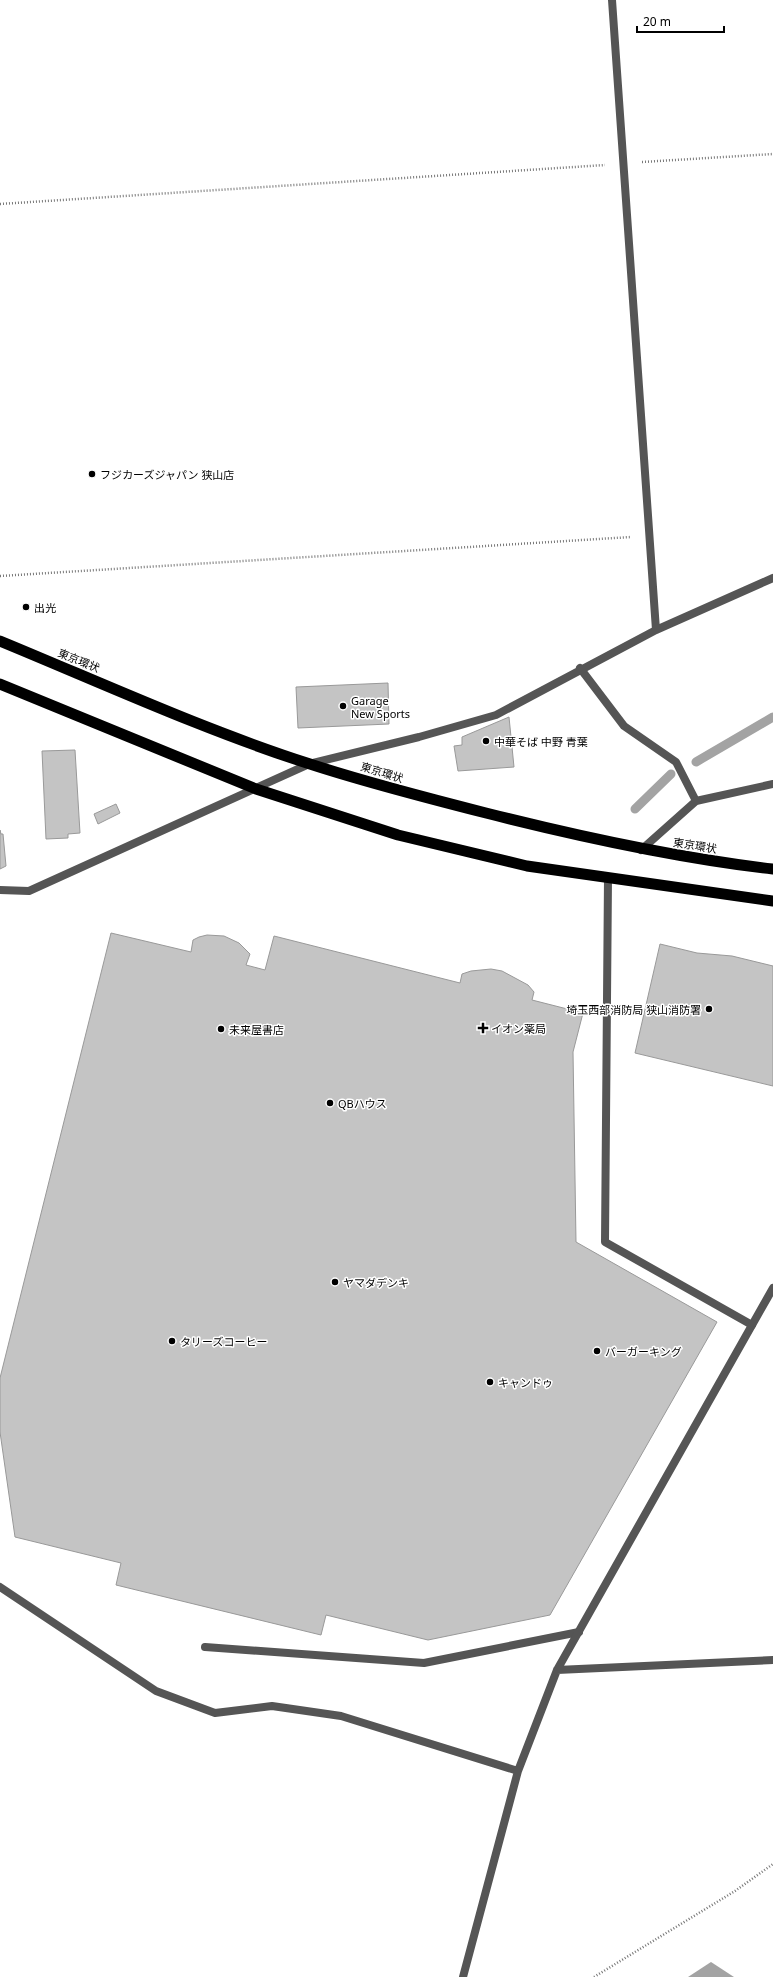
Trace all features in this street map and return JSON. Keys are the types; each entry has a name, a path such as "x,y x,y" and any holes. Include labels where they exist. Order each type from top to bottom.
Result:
{"highway":[{"name":"東京環状","path":"0,641 209,727 309,764 405,792 642,850 773,869"},
{"path":"0,684 256,789 398,835 527,866 773,901"}],"street":[{"path":"612,0 656,630"},
{"path":"0,890 29,890 309,764 419,737 496,715 580,668 656,630 773,578"},
{"path":"580,668 624,726 676,762 696,801"},
{"path":"642,850 696,801 773,784"},
{"path":"608,878 605,1242 752,1325"},
{"path":"463,1977 518,1771 557,1670 773,1288"},
{"path":"0,1587 156,1691 215,1713 272,1706 341,1716 518,1771"},
{"path":"205,1648 424,1663 579,1632"},
{"path":"557,1670 773,1660"}],"path":[{"path":"0,204 773,154"},
{"path":"0,576 649,536"},
{"path":"594,1977 736,1890 773,1864"}],"shaded area":[{"path":"711,1962 734,1977 688,1977"}],"building":[{"name":"Garage New Sports","path":"388,683 389,724 298,728 296,687"},
{"name":"中華そば 中野 青葉","path":"509,717 514,767 458,771 454,746 462,745 462,737"},
{"path":"75,750 80,833 68,834 68,838 46,839 42,751"},
{"path":"116,804 120,813 98,824 94,814"},
{"path":"0,830 1,834 3,834 6,866 0,869"},
{"name":"ヤマダデンキ","path":"111,933 191,952 193,940 199,937 207,935 224,936 239,943 250,954 246,965 265,970 274,936 460,983 462,974 471,971 491,969 502,971 528,985 534,992 532,1000 583,1013 573,1052 576,1242 717,1322 550,1615 428,1640 326,1615 321,1635 116,1585 121,1563 15,1537 0,1432 0,1378"},
{"name":"埼玉西部消防局 狭山消防署","path":"660,944 697,953 732,956 773,966 773,1086 635,1053"}],"waterway":[{"path":"696,762 773,717"},
{"path":"635,809 671,774"}],"place":[{"name":"フジカーズジャパン 狭山店","path":"92,474"},
{"name":"出光","path":"26,607"},
{"name":"Garage New Sports","path":"343,706"},
{"name":"中華そば 中野 青葉","path":"486,741"},
{"name":"埼玉西部消防局 狭山消防署","path":"709,1009"},
{"name":"イオン薬局","path":"483,1028"},
{"name":"未来屋書店","path":"221,1029"},
{"name":"QBハウス","path":"330,1103"},
{"name":"ヤマダデンキ","path":"335,1282"},
{"name":"タリーズコーヒー","path":"172,1341"},
{"name":"バーガーキング","path":"597,1351"},
{"name":"キャンドゥ","path":"490,1382"}]}
